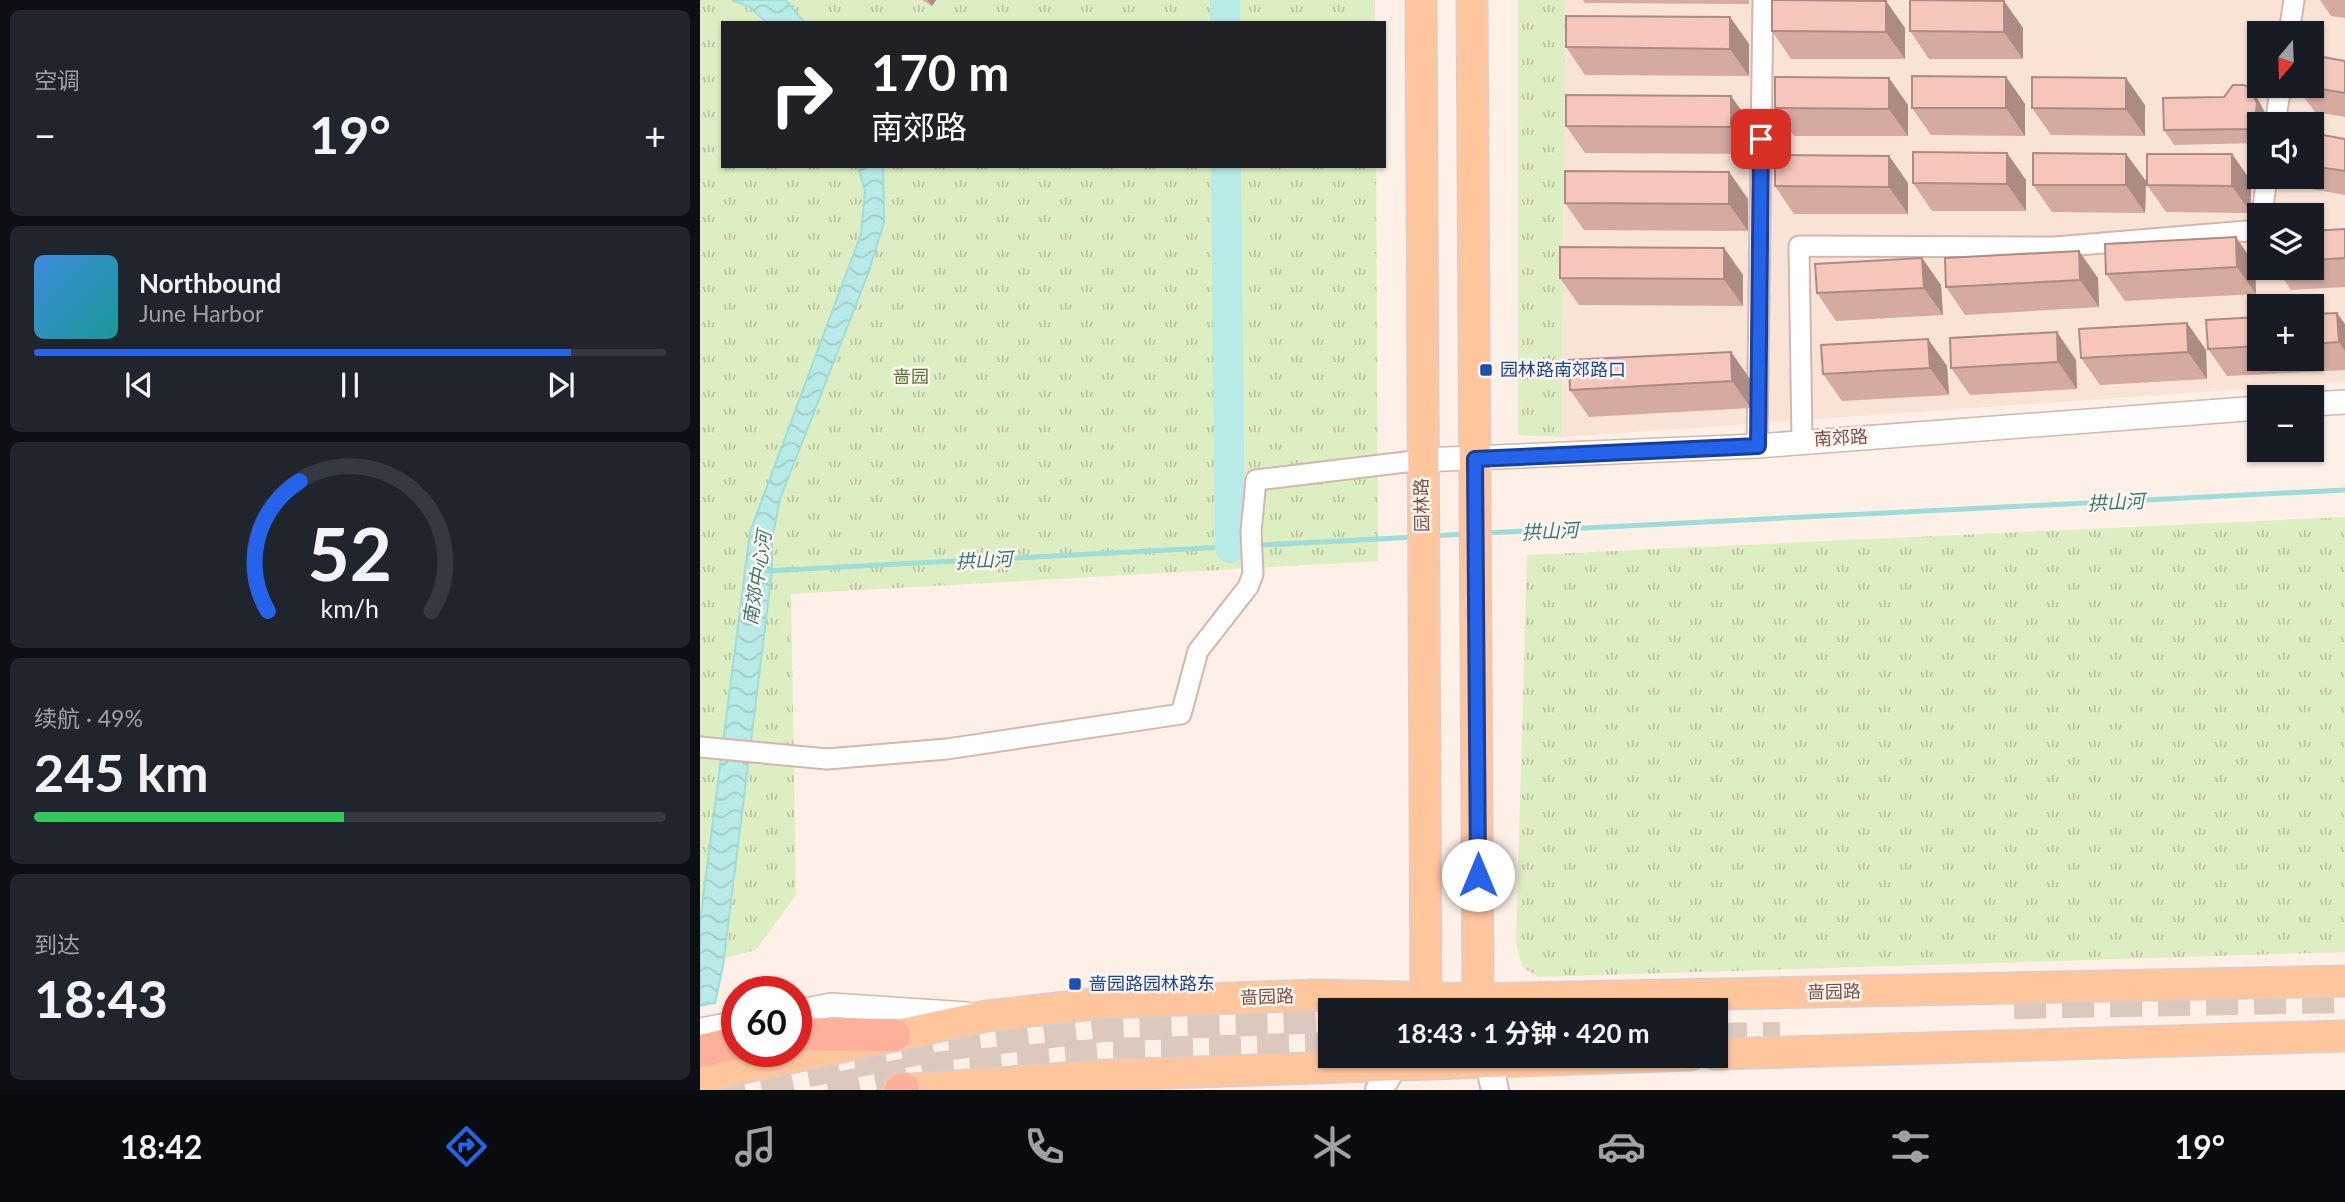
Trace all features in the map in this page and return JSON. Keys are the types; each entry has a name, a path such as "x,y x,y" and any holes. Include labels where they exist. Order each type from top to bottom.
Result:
{"highway":[{"path":"812,1034 894,1035"},
{"path":"700,1051 721,1046"}],"main road":[{"name":"园林路","path":"1421,0 1424,998"},
{"path":"1472,0 1479,998"},
{"name":"啬园路","path":"1728,998 2345,981"},
{"name":"啬园路","path":"700,1077 987,1016 1102,1003 1315,995 1348,998"},
{"path":"1728,1055 2270,1036 2345,1036"},
{"path":"901,1090 1318,1064"},
{"path":"1379,1090 1393,1068"}],"street":[{"path":"1758,446 1763,0"},
{"path":"2291,21 2294,0"},
{"path":"1802,440 1799,246 2055,247 2247,230"},
{"path":"2324,403 2345,402"},
{"name":"南郊路","path":"1422,460 1758,446 1802,440 2247,409"},
{"path":"700,747 827,759 947,749 1181,714 1198,651 1248,587 1253,574 1251,532 1256,480 1422,460"},
{"path":"812,1009 831,1005 987,1016"},
{"path":"700,1030 721,1026"},
{"path":"2270,1036 2345,1051"}],"shaded area":[{"path":"1565,0 2345,0 2345,382 2247,385 2247,389 1562,437"}],"green space":[{"name":"啬园","path":"700,0 1375,0 1375,21 721,21 721,168 1376,168 1378,561 791,594 796,895 756,950 700,964"},
{"path":"1518,0 1565,0 1562,437 1518,435"},
{"path":"2345,517 2345,952 1538,977 1522,967 1516,942 1527,555"}],"water":[{"path":"732,0 786,0 803,21 765,21 750,7"},
{"name":"南郊中心河","path":"859,168 883,168 884,222 868,274 780,499 772,539 772,571 723,966 715,1003 700,1006 700,922 750,532 861,234 865,191"}],"building":[{"path":"1772,0 1886,1 1886,32 1772,31"},
{"path":"1910,0 2004,1 2004,32 1910,31"},
{"path":"1566,16 1730,17 1730,49 1566,47"},
{"path":"2324,57 2345,61 2345,93 2324,90"},
{"path":"1912,76 2006,77 2006,108 1912,108"},
{"path":"1775,77 1889,78 1889,109 1775,108"},
{"path":"2032,77 2126,78 2126,109 2032,108"},
{"path":"2233,85 2247,87 2247,98 2255,98 2257,103 2256,112 2247,112 2247,129 2164,130 2163,98 2224,97"},
{"path":"1566,95 1731,96 1731,127 1566,126"},
{"path":"2324,135 2345,139 2345,171 2324,168"},
{"path":"1913,152 2007,153 2007,184 1913,183"},
{"path":"2033,153 2126,154 2126,185 2033,185"},
{"path":"2147,154 2232,154 2232,186 2147,185"},
{"path":"1775,155 1889,156 1889,187 1775,186"},
{"path":"1565,171 1729,172 1729,204 1565,203"},
{"path":"2345,229 2345,258 2324,259 2324,230"},
{"path":"2236,237 2237,267 2106,274 2105,244"},
{"path":"1560,247 1724,248 1724,279 1560,278"},
{"path":"2079,251 2080,280 1946,287 1945,258"},
{"path":"1922,258 1924,288 1817,293 1815,264"},
{"path":"2337,313 2339,342 2324,343 2324,314"},
{"path":"2247,318 2247,347 2208,349 2206,320"},
{"path":"2187,323 2188,352 2081,358 2079,329"},
{"path":"2057,332 2058,362 1951,368 1950,338"},
{"path":"1928,339 1930,368 1823,374 1821,345"},
{"path":"1731,352 1732,381 1570,390 1569,360"}],"waterway":[{"path":"1225,0 1225,21"},
{"path":"1226,168 1230,548"},
{"name":"拱山河","path":"1485,533 2345,490"},
{"name":"拱山河","path":"1432,536 1464,534"},
{"name":"拱山河","path":"765,571 1416,537"}],"tunnel":[{"path":"2014,1003 2345,997"},
{"path":"713,1090 934,1046 1102,1026 1318,1017"},
{"path":"1728,1039 1780,1038"},
{"path":"828,1090 935,1068 1106,1054 1318,1048"}],"place":[{"name":"园林路南郊路口","path":"1486,370"},
{"name":"啬园路园林路东","path":"1075,984"}],"route":[{"path":"1478,875 1475,459 1758,446 1761,139"}]}
